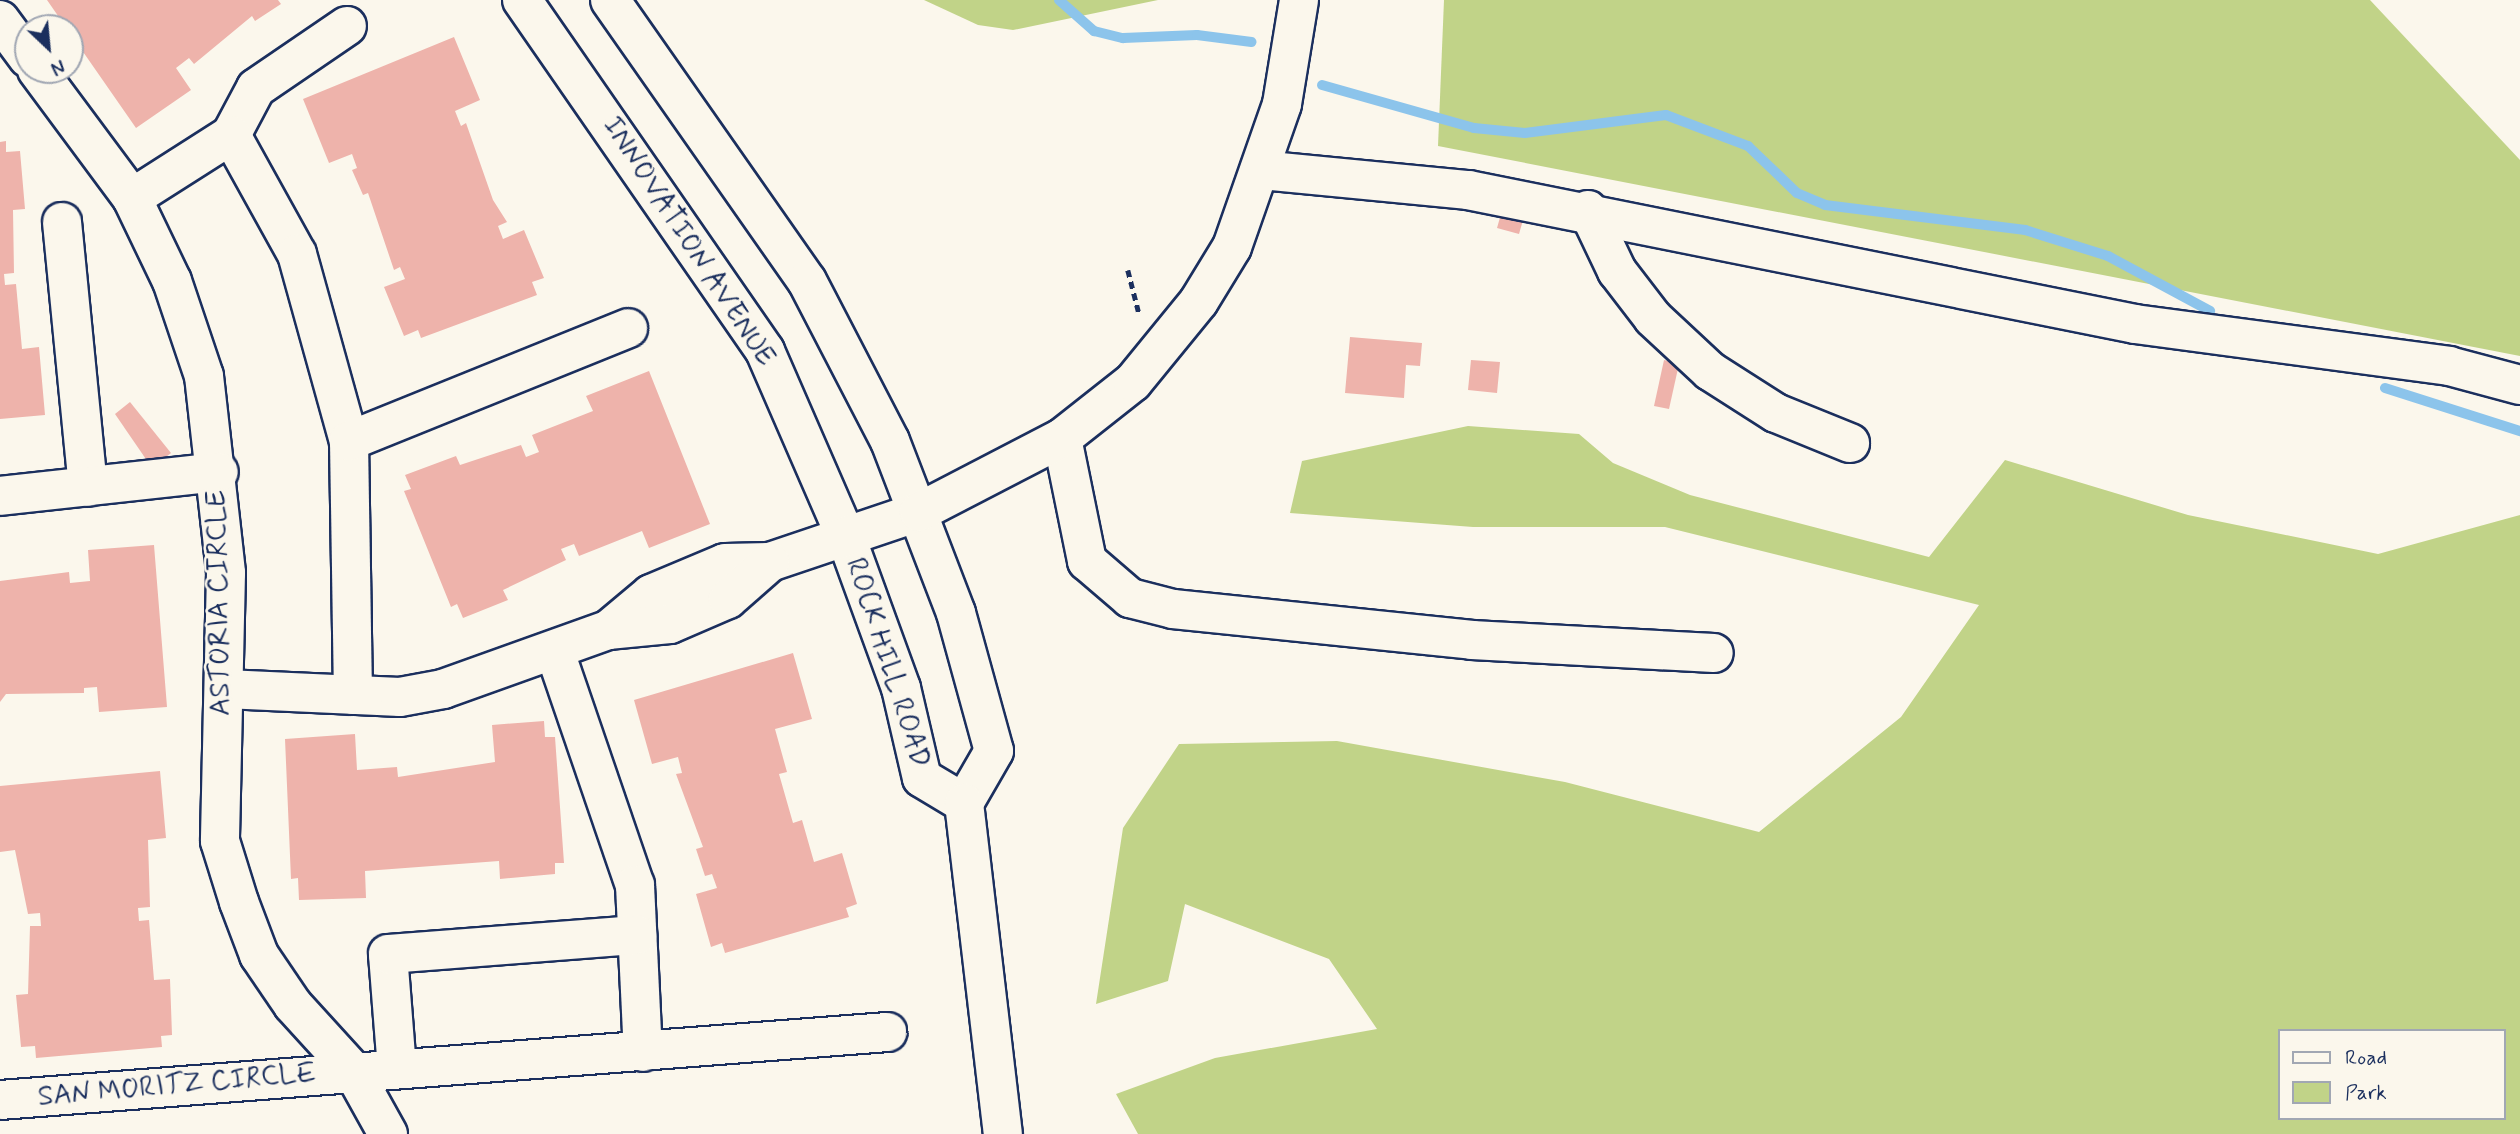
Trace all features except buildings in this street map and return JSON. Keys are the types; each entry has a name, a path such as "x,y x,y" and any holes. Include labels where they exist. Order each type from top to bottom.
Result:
{"street":[{"name":"INNOVATION AVENUE","path":"522,0 765,351 846,537"},
{"path":"610,0 807,281 890,441 919,512 994,751 964,803 1003,1134"},
{"name":"ROCK HILL ROAD","path":"964,803 922,778 901,688 846,537 919,512 1062,438 1133,382 1199,301 1231,247 1282,104 1299,0"},
{"path":"0,20 14,39"},
{"path":"132,198 230,135 256,88 347,26"},
{"name":"ASTORIA CIRCLE","path":"47,84 132,198 172,281 204,376 219,472 225,688 217,771 220,841 239,902 272,975 353,1071 388,1134"},
{"path":"230,135 297,254 349,441 353,695"},
{"path":"1260,170 1468,190 1588,210 2134,324 2449,366 2520,386"},
{"path":"1588,210 1617,271 1653,317 1710,371 1776,413 1850,443"},
{"path":"62,222 88,486"},
{"path":"349,441 628,328"},
{"path":"1062,438 1087,561 1130,598 1173,609 1472,640 1714,653"},
{"path":"0,496 219,472"},
{"path":"225,688 353,695 443,690 555,652 608,630 670,624 728,599 770,562 846,537"},
{"path":"555,652 635,885 643,1052"},
{"path":"397,1069 388,954 637,935"},
{"name":"SAN MORITZ CIRCLE","path":"0,1100 887,1032"}],"green space":[{"path":"924,0 1158,0 1013,30 978,25"},
{"path":"1444,0 2370,0 2520,160 2520,356 1438,146"},
{"path":"1468,426 1579,434 1613,463 1690,495 1929,557 2005,460 2188,515 2378,554 2520,515 2520,1134 1138,1134 1116,1094 1215,1058 1377,1029 1329,959 1185,904 1168,981 1096,1004 1123,828 1179,744 1337,741 1565,782 1759,832 1901,717 1979,605 1665,527 1473,527 1290,513 1302,461"}],"waterway":[{"path":"1059,0 1094,31 1123,38 1197,35 1252,42"},
{"path":"1322,85 1474,128 1525,133 1666,115 1748,146 1797,193 1825,205 2025,230 2108,256 2210,311"},
{"path":"2385,388 2520,431"}]}
